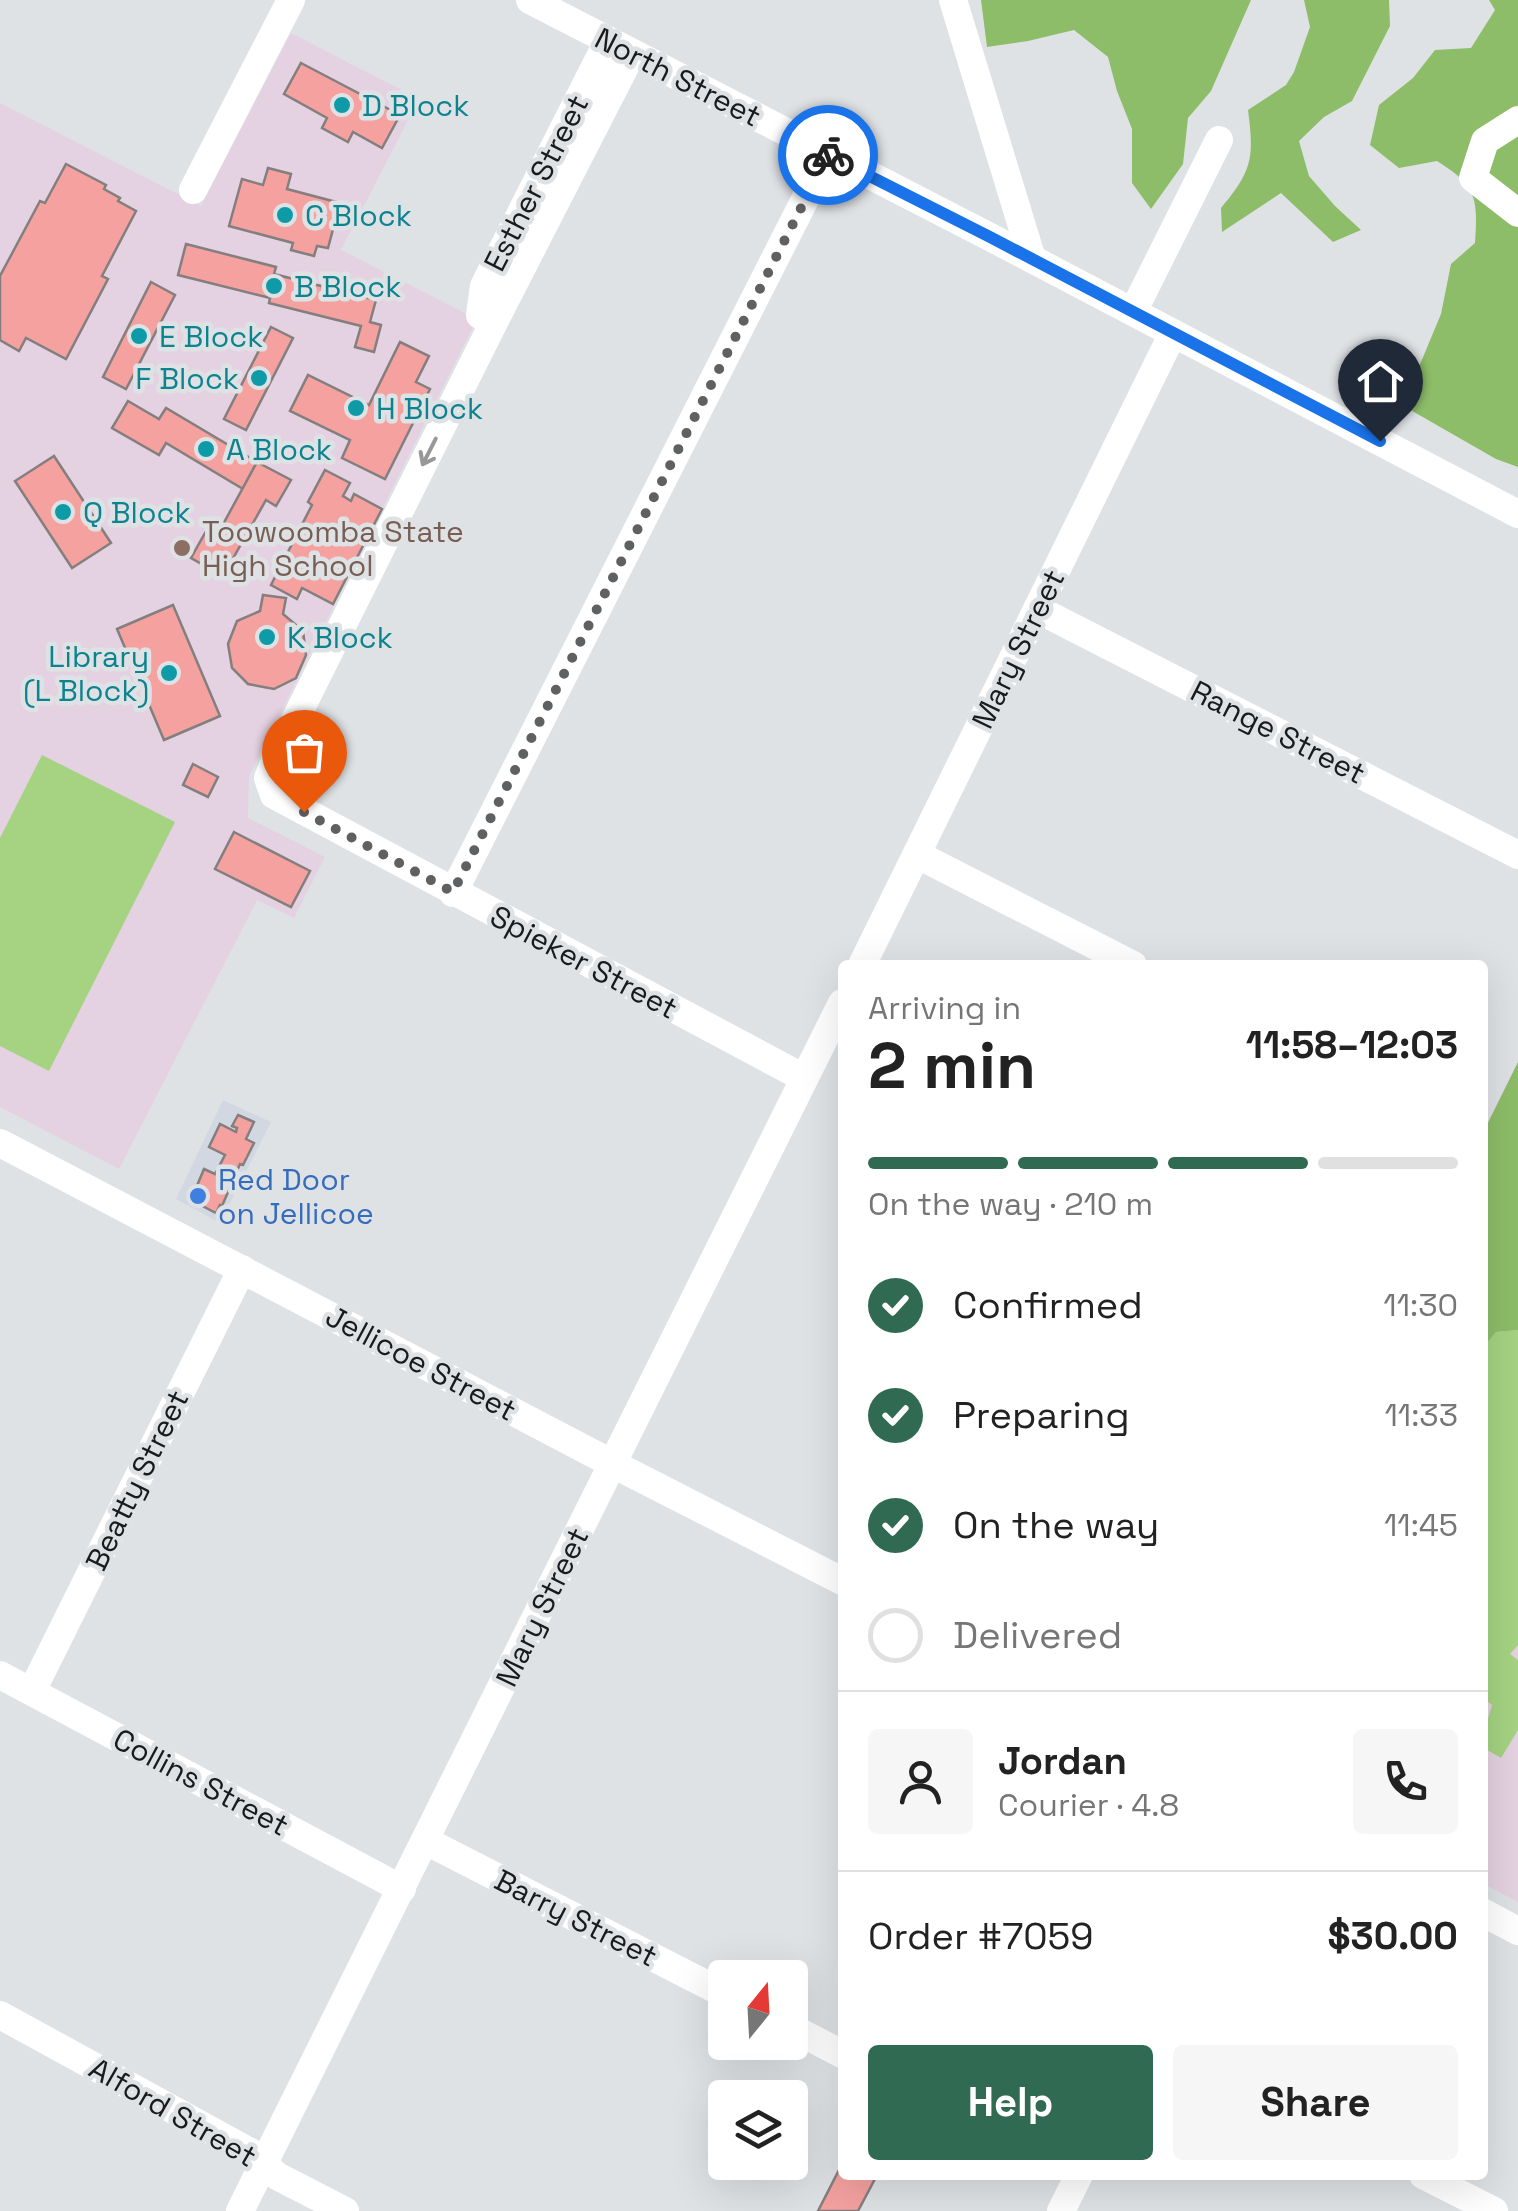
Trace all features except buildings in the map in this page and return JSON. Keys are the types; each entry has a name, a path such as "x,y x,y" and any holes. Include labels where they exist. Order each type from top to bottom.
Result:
{"street":[{"path":"193,190 291,0"},
{"name":"North Street","path":"530,0 1518,514"},
{"path":"952,0 1032,259"},
{"name":"Esther Street","path":"268,778 493,324 620,47"},
{"path":"1518,120 1485,141 1474,178 1518,213"},
{"path":"1133,312 1218,140"},
{"path":"453,892 828,154"},
{"name":"Mary Street","path":"865,960 1173,332"},
{"name":"Range Street","path":"1037,609 1518,855"},
{"name":"Spieker Street","path":"268,778 274,795 804,1078"},
{"path":"918,854 1123,960"},
{"name":"Mary Street","path":"240,2211 838,1011"},
{"name":"Jellicoe Street","path":"0,1143 838,1579"},
{"name":"Beatty Street","path":"32,1691 242,1269"},
{"name":"Collins Street","path":"0,1675 402,1889"},
{"name":"Barry Street","path":"426,1841 708,1985"},
{"path":"1488,1915 1518,1931"},
{"name":"Alford Street","path":"0,2015 254,2154 277,2176 344,2211"},
{"path":"808,2037 838,2052"},
{"path":"1061,2211 1076,2180"},
{"path":"1433,2180 1494,2211"}],"shaded area":[{"name":"Toowoomba State High School","path":"291,33 419,99 341,250 477,319 249,776 248,818 325,857 294,918 257,900 119,1169 0,1107 0,103 201,206"},
{"path":"1518,1062 1518,1902 1488,1886 1488,1121"},
{"path":"223,1100 271,1122 220,1223 176,1199"}],"green space":[{"path":"981,0 1251,0 1211,91 1188,118 1183,164 1151,209 1132,183 1132,129 1108,57 1074,30 987,47"},
{"path":"1304,0 1389,0 1390,26 1352,101 1324,117 1299,141 1309,176 1361,230 1333,242 1281,193 1222,232 1221,208 1240,183 1249,162 1248,110 1286,85 1294,72 1310,27"},
{"path":"1489,0 1518,0 1518,467 1496,459 1400,404 1441,314 1451,264 1475,243 1475,204 1460,178 1437,161 1399,168 1370,145 1379,105 1413,78 1435,50 1471,48 1495,10"},
{"path":"42,755 175,822 49,1071 0,1046 0,838"},
{"path":"1518,1062 1518,1330 1496,1332 1488,1341 1488,1123"},
{"path":"1518,1330 1518,1645 1510,1654 1518,1660 1518,1730 1501,1758 1488,1750 1492,1705 1488,1702 1488,1341 1496,1332"}],"way so far":[{"path":"304,812 453,892 828,155"}],"place":[{"name":"D Block","path":"342,105"},
{"name":"C Block","path":"285,215"},
{"name":"B Block","path":"274,286"},
{"name":"E Block","path":"139,336"},
{"name":"F Block","path":"259,378"},
{"name":"H Block","path":"356,408"},
{"name":"A Block","path":"206,449"},
{"name":"Q Block","path":"63,512"},
{"name":"Toowoomba State High School","path":"182,548"},
{"name":"K Block","path":"267,637"},
{"name":"Library (L Block)","path":"169,673"},
{"name":"Red Door on Jellicoe","path":"198,1196"}],"route":[{"path":"828,155 1380,441"}]}
